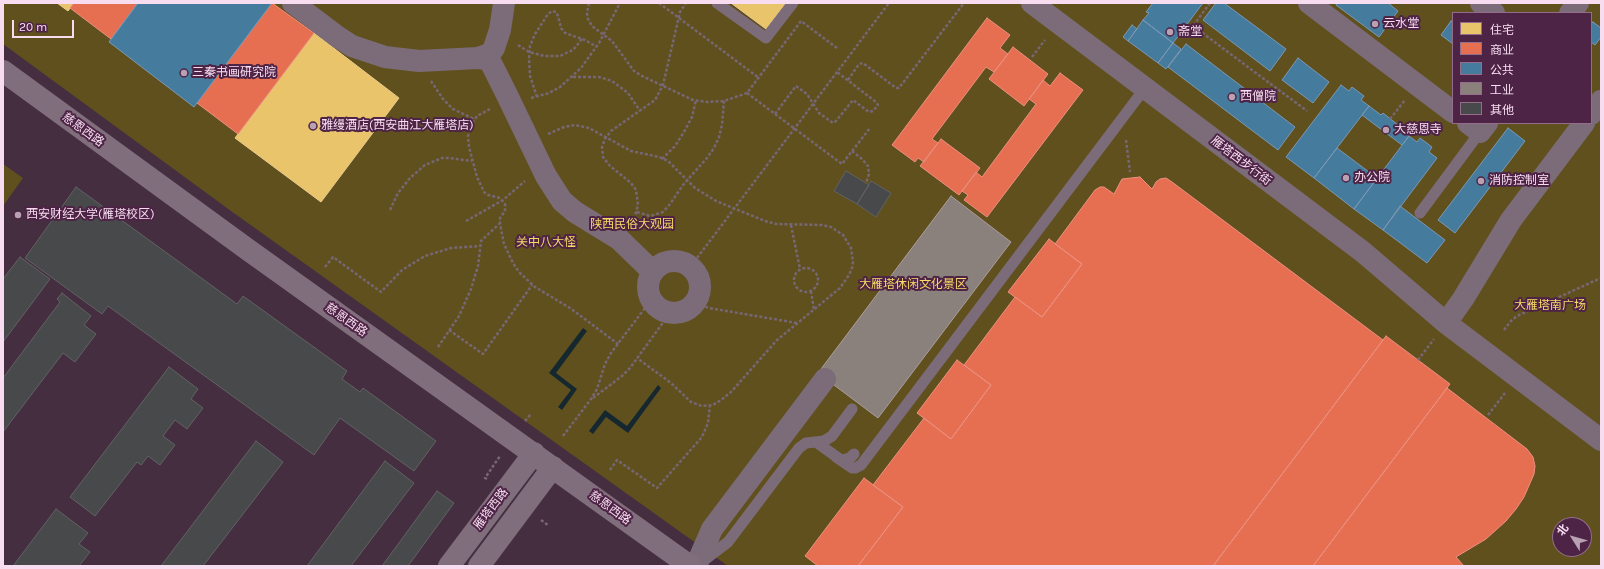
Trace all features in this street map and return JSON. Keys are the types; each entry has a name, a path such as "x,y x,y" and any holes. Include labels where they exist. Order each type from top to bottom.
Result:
{"main road":[{"name":"慈恩西路","path":"3,71 241,245 690,566"},
{"name":"雁塔西路","path":"449,566 534,453"},
{"name":"雁塔西路","path":"479,566 553,467"}],"street":[{"path":"293,3 352,46 385,57 424,60 491,50"},
{"path":"504,3 491,50 542,169 554,190 568,207 621,241 653,272"},
{"name":"雁塔西步行街","path":"1032,3 1363,252 1446,323 1601,440"},
{"path":"1309,3 1452,111"},
{"path":"1481,3 1493,12"},
{"path":"1571,12 1578,3"},
{"path":"1592,87 1601,94"},
{"path":"1592,113 1601,101"},
{"path":"1446,323 1463,299 1511,220 1583,124"},
{"path":"671,261 681,261 691,266 701,283 700,294 696,303 688,310 678,313 670,313 658,308 651,300 648,291 649,280 653,272 661,264 671,261"},
{"path":"697,566 712,530 825,378"}],"lane":[{"path":"717,3 766,38 793,3"},
{"path":"816,442 852,468 859,467 861,465 1145,88"},
{"path":"1420,213 1479,126"},
{"path":"697,566 728,542 799,448 806,443 824,441 832,436 852,409"},
{"path":"836,457 845,460 854,454"}],"path":[{"path":"589,3 587,13 588,19 592,26 612,41 634,71 696,100 707,102 724,101 747,93 802,21 837,48"},
{"path":"660,3 759,78"},
{"path":"621,241 629,230 637,212 638,205 636,190 632,184 610,166 603,157 602,147 606,138 611,132 655,100 663,85 678,17 686,3"},
{"path":"691,266 889,3"},
{"path":"848,80 859,64 863,63 896,88 899,88 964,3"},
{"path":"1210,3 1193,26 1307,112"},
{"path":"537,97 528,67 535,34 548,14 552,11 556,12 562,30 569,35 582,39 597,47"},
{"path":"491,50 515,43 530,52 544,56 560,56 573,50 582,39"},
{"path":"424,60 435,87 443,99 458,112 474,119"},
{"path":"774,114 796,86 807,94 819,113 833,122 836,122 853,100 869,112 873,111 878,105 876,102 837,72"},
{"path":"572,77 599,77 612,81 628,93 640,111"},
{"path":"747,93 842,164 870,128"},
{"path":"662,159 675,146 684,132 692,117 696,100"},
{"path":"637,212 650,216 663,212 714,148 722,125 724,101"},
{"path":"1123,117 1130,172"},
{"path":"532,146 552,132 564,127 575,125 589,128 631,151 662,159 673,166 702,193 716,201 776,224 822,225 831,227 843,235 851,248 853,262 849,275 840,288 797,323 766,351 731,392 721,400 710,405 702,406 691,402 671,384 637,358"},
{"path":"852,151 868,166 869,174 866,183"},
{"path":"390,210 398,193 410,178 424,165 442,158 472,161"},
{"path":"466,221 503,200 531,176 542,169"},
{"path":"438,348 466,302 478,266 483,238 500,224"},
{"path":"791,225 800,269"},
{"path":"326,268 333,257 381,292 402,270 425,256 451,248 481,246"},
{"path":"809,268 814,270 817,274 818,283 811,291 803,292 795,286 794,277 800,269 809,268"},
{"path":"1504,330 1517,316 1601,278"},
{"path":"449,330 483,354 532,285"},
{"path":"811,291 814,310"},
{"path":"591,399 611,353 651,300"},
{"path":"696,303 709,308 797,323"},
{"path":"563,436 591,399 622,376 670,313"},
{"path":"1488,415 1517,377"},
{"path":"610,470 617,460 656,488 702,437 708,423 710,405"}],"green space":[{"name":"大雁塔休闲文化景区","path":"3,3 1601,3 1601,566 728,566 231,211 3,44"},
{"path":"3,164 23,178 3,206"}],"water":[{"path":"583,328 587,331 556,373 577,389 562,410 558,407 571,390 549,373"},
{"path":"658,385 661,388 628,433 606,417 593,434 589,431 605,410 627,426"}],"building: 住宅":[{"path":"57,3 74,3 68,11"},
{"path":"731,3 786,3 766,29"},
{"path":"314,33 399,98 321,202 235,138"}],"building: 商业":[{"path":"74,3 138,3 111,39 70,8"},
{"path":"272,3 314,33 238,134 197,103"},
{"path":"987,18 1010,35 1000,48 1008,54 994,72 986,67 932,139 938,143 924,162 918,158 915,162 892,145"},
{"path":"1013,47 1048,74 1024,106 989,79"},
{"path":"1060,73 1083,90 987,217 964,200 968,195 962,191 976,172 982,177 1036,104 1029,99 1043,80 1050,86"},
{"path":"941,139 980,168 959,195 920,166"},
{"path":"1140,177 1152,189 1156,182 1160,179 1166,178 1172,182 1383,340 1213,566 858,566 903,507 873,485 924,418 951,439 991,385 964,365 1015,297 1042,317 1082,264 1055,244 1095,190 1100,187 1104,187 1114,194 1122,179"},
{"path":"1049,239 1082,264 1042,317 1008,292"},
{"path":"1386,336 1450,384 1313,566 1213,566"},
{"path":"957,360 991,385 951,439 917,413"},
{"path":"1447,388 1527,449 1533,457 1535,466 1534,474 1524,497 1516,509 1506,521 1486,539 1456,557 1464,566 1313,566"},
{"path":"864,478 903,507 858,566 818,566 805,556"}],"building: 公共":[{"name":"三秦书画研究院","path":"138,3 272,3 194,107 109,42"},
{"name":"斋堂","path":"1153,3 1203,3 1173,43 1143,20 1149,13 1146,12"},
{"path":"1216,3 1224,3 1286,49 1270,71 1203,20"},
{"name":"云水堂","path":"1337,3 1388,3 1398,11 1379,37 1336,5"},
{"path":"1143,20 1173,43 1158,63 1128,41"},
{"path":"1451,21 1452,22 1452,43 1441,35"},
{"path":"1593,22 1601,28 1601,37 1595,45 1592,43"},
{"path":"1132,25 1137,29 1128,41 1123,37"},
{"path":"1173,43 1181,49 1166,69 1158,63"},
{"name":"西僧院","path":"1186,44 1295,127 1278,150 1168,67"},
{"path":"1298,58 1329,82 1313,103 1282,80"},
{"path":"1341,85 1349,91 1352,87 1364,96 1361,100 1369,106 1314,178 1286,157"},
{"path":"1369,106 1381,115 1383,113 1398,125 1396,127 1409,136 1402,145 1362,115"},
{"name":"消防控制室","path":"1508,128 1525,141 1455,233 1438,220"},
{"path":"1409,136 1417,142 1420,138 1432,147 1429,152 1437,158 1383,230 1354,209"},
{"name":"办公院","path":"1337,148 1377,178 1354,209 1314,178"},
{"path":"1400,206 1445,240 1427,263 1383,230"}],"building: 工业":[{"path":"951,196 1011,242 878,418 818,373"}],"building: 其他":[{"path":"846,171 869,185 857,204 834,191"},
{"path":"871,181 891,193 876,217 857,204"},
{"path":"76,187 237,304 243,296 347,371 342,379 360,392 363,388 436,441 414,471 340,418 314,455 108,306 102,314 25,258"},
{"path":"20,257 50,279 3,342 3,279"},
{"path":"62,293 91,316 84,325 96,334 75,362 63,353 3,432 3,378 60,302 57,299"},
{"path":"169,367 198,389 191,399 203,408 187,429 175,420 163,436 175,445 160,465 148,456 141,465 137,462 95,516 70,497"},
{"path":"256,441 283,462 203,566 161,566"},
{"path":"385,461 414,483 351,566 307,566"},
{"path":"437,491 454,503 408,566 382,566"},
{"path":"56,509 88,533 79,544 90,552 79,566 13,566"}],"place":[{"name":"云水堂","path":"1375,24"},
{"name":"斋堂","path":"1170,32"},
{"name":"三秦书画研究院","path":"184,73"},
{"name":"西僧院","path":"1232,97"},
{"name":"雅缦酒店(西安曲江大雁塔店)","path":"313,126"},
{"name":"大慈恩寺","path":"1386,130"},
{"name":"办公院","path":"1346,178"},
{"name":"消防控制室","path":"1481,181"},
{"name":"西安财经大学(雁塔校区)","path":"18,215"}],"park label":[{"name":"陕西民俗大观园","path":"632,225"},
{"name":"关中八大怪","path":"546,243"},
{"name":"大雁塔南广场","path":"1550,306"}]}
